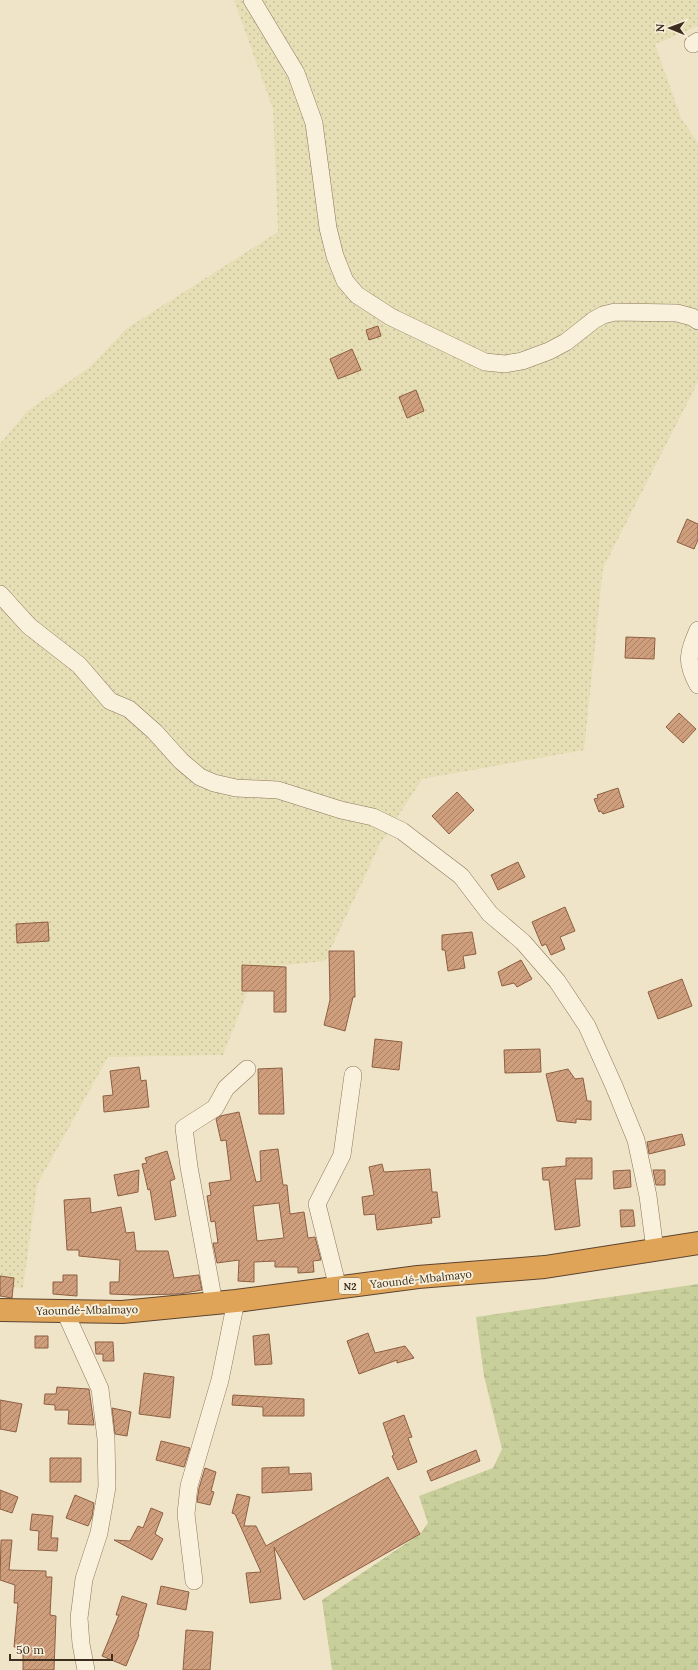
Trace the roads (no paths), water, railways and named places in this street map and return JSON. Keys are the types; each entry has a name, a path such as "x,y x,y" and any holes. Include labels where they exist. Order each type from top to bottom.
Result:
{"highway":[{"name":"Yaoundé-Mbalmayo","path":"0,1310 122,1312 214,1303 418,1278 545,1267 698,1243"}],"street":[{"path":"252,0 296,72 314,123 328,228 335,256 345,281 357,295 391,317 485,362 505,364 522,361 549,351 566,342 594,320 603,315 615,312 677,313 692,317 698,321"},
{"path":"0,594 29,626 79,665 110,701 129,709 155,732 181,761 200,777 214,783 236,788 278,790 341,810 373,817 402,831 461,876 490,914 523,942 557,980 587,1026 636,1140 648,1196 655,1250"},
{"path":"698,630 692,643 688,660 690,672 698,685"},
{"path":"214,1303 189,1167 184,1128 215,1108 226,1088 247,1069"},
{"path":"338,1288 317,1204 342,1155 353,1075"},
{"path":"194,1581 186,1514 189,1486 220,1380 236,1300"},
{"path":"65,1312 100,1389 106,1439 107,1487 99,1533 84,1579 78,1618 86,1670"}]}
